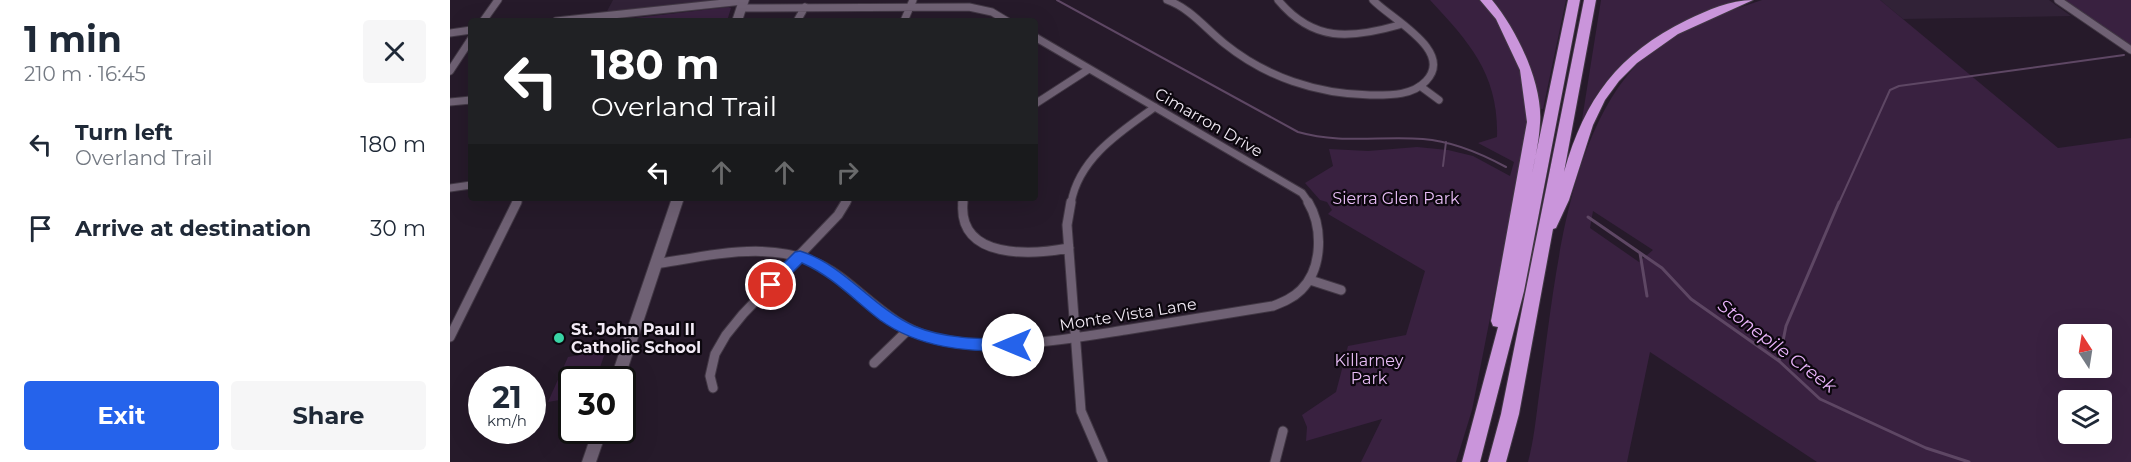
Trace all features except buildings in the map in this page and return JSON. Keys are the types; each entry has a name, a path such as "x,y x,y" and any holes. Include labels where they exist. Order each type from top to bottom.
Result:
{"highway":[{"path":"1479,436 1534,122 1526,70 1501,18 1486,0"},
{"path":"1471,462 1516,291 1574,0"},
{"path":"1497,462 1510,414 1590,0"},
{"path":"1544,237 1559,210 1586,124 1602,95 1618,74 1654,42 1676,28 1747,0"}],"main road":[{"path":"738,18 743,3"},
{"path":"622,366 677,201"},
{"path":"589,462 595,444"}],"street":[{"path":"485,18 498,0"},
{"path":"905,18 913,0"},
{"path":"1167,0 1186,9 1242,56 1292,82 1318,89 1361,95 1406,92 1420,86 1430,77 1435,68 1434,58 1429,48 1399,25 1373,0"},
{"path":"1278,0 1289,16 1302,25 1321,32 1361,34 1399,25"},
{"path":"2058,0 2131,51"},
{"path":"587,18 743,3 969,8 992,12 1002,18"},
{"path":"450,33 468,30"},
{"name":"Cimarron Drive","path":"1038,39 1302,193 1314,212 1318,231 1316,266"},
{"path":"450,71 468,44"},
{"path":"1038,102 1089,69"},
{"path":"1420,86 1439,100"},
{"path":"450,102 468,100"},
{"path":"1103,462 1093,443 1082,411 1067,225 1073,192 1090,161 1111,138 1155,107"},
{"path":"450,188 468,185"},
{"path":"450,337 518,201"},
{"path":"712,388 710,376 712,365 715,354 726,335 743,314 838,215 847,201"},
{"path":"962,201 961,208 966,229 986,246 1017,254 1069,248"},
{"name":"Monte Vista Lane","path":"656,264 744,252 777,252 800,256 826,267 886,316 908,330 932,338 972,345 1013,345 1076,338 1273,306 1295,296 1310,280 1316,266"},
{"path":"1310,280 1341,290"},
{"path":"874,363 908,330"},
{"path":"1275,462 1283,431"}],"shaded area":[{"path":"613,0 728,0 606,13"},
{"path":"1880,0 2049,0 2071,16 1903,19"}],"green space":[{"path":"1430,0 1483,0 1508,33 1521,68 1529,119 1472,410 1456,462 1361,462 1382,419 1306,441 1307,427 1302,415 1336,392 1348,346 1406,335 1425,271 1328,214 1332,210 1327,202 1320,200 1305,183 1333,166 1329,149 1368,151 1417,147 1448,150 1473,156 1510,176 1514,162 1478,143 1497,137 1493,95 1479,61 1458,31"},
{"path":"1491,0 1566,0 1543,109 1536,108 1532,78 1523,50 1509,24"},
{"path":"1601,0 1738,0 1688,20 1644,45 1608,79 1593,101 1581,126"},
{"path":"1762,0 1880,0 2058,148 2131,138 2131,462 1817,462 1650,352 1627,462 1528,462 1535,428 1559,255 1584,158 1602,114 1627,76 1658,46 1682,31","holes":["1593,211 1653,250 1639,262 1590,228"]},
{"path":"2061,0 2131,0 2131,48"},
{"path":"729,7 731,8 728,18 635,18"},
{"path":"606,350 600,366 564,366 568,357"},
{"path":"558,380 558,400 548,402"}],"waterway":[{"path":"1057,0 1298,132 1329,138 1407,138 1446,142"},
{"path":"1839,203 1890,90 1899,86 2124,55"},
{"path":"1443,166 1446,142"},
{"path":"1446,142 1506,167"},
{"path":"1779,361 1786,326 1839,202"},
{"name":"Stonepile Creek","path":"1588,217 1662,268 1691,299 1779,361"},
{"path":"1640,253 1647,296"},
{"name":"Stonepile Creek","path":"1779,361 1820,399 1926,448 1969,462"}],"place":[{"name":"St. John Paul II Catholic School","path":"559,338"}],"route":[{"path":"771,285 800,256 826,267 886,316 908,330 932,338 972,345 1013,345"}],"park label":[{"name":"Sierra Glen Park","path":"1396,198"},
{"name":"Killarney Park","path":"1369,369"}]}
